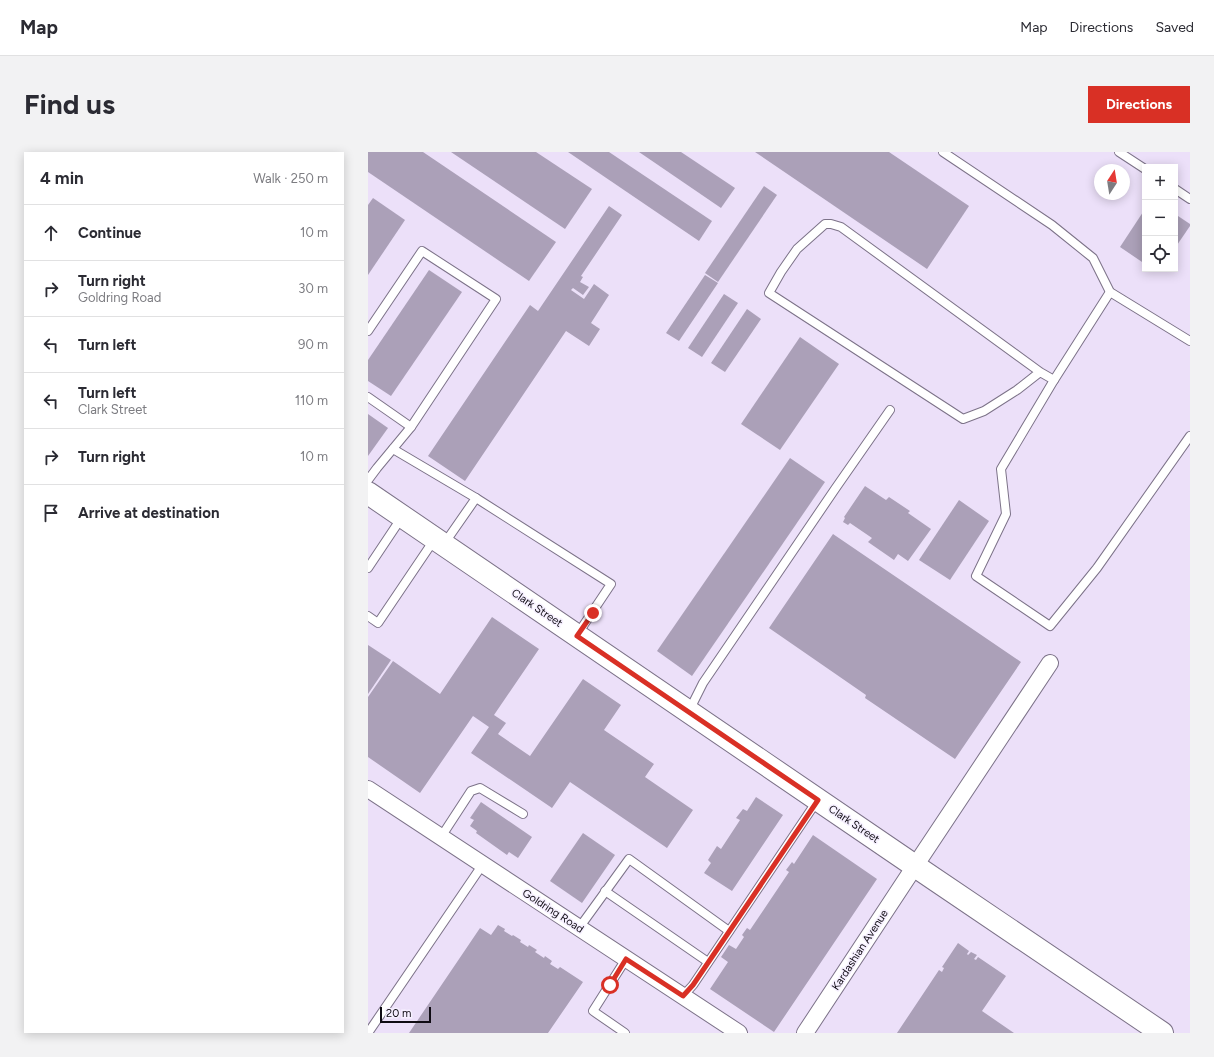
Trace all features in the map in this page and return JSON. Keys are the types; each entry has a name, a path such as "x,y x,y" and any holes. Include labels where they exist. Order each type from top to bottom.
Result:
{"street":[{"name":"Clark Street","path":"368,493 1162,1033"},
{"name":"Kardashian Avenue","path":"805,1033 1050,663"},
{"name":"Goldring Road","path":"368,789 739,1033"}],"lane":[{"path":"943,152 1052,225 1093,258 1110,292 1190,341"},
{"path":"1119,152 1142,167"},
{"path":"1178,191 1190,199"},
{"path":"1040,372 1017,390 984,412 963,419 769,293 796,249 811,235 826,224 842,227 1040,372 1054,380"},
{"path":"368,331 422,251 496,299 411,427 368,480"},
{"path":"1110,292 1054,380 1001,469 1006,514 976,576 1050,626 1097,568 1190,436"},
{"path":"368,397 411,427"},
{"path":"688,712 703,683 835,488 890,410"},
{"path":"393,449 476,498 611,584 577,636"},
{"path":"368,616 378,623 439,542 476,498"},
{"path":"368,568 402,516"},
{"path":"441,837 471,791 480,788 523,814"},
{"path":"683,996 693,985 818,800"},
{"path":"579,928 629,859 729,931"},
{"path":"368,1032 483,864"},
{"path":"605,891 708,962"},
{"path":"625,1033 593,1011 626,959"}],"building":[{"path":"368,152 423,152 556,242 529,281 368,172"},
{"path":"451,152 536,152 592,189 565,229"},
{"path":"568,152 609,152 712,221 699,241"},
{"path":"639,152 681,152 735,188 721,208"},
{"path":"755,152 889,152 969,206 927,269"},
{"path":"764,186 777,195 718,282 705,273"},
{"path":"373,198 405,220 368,275 368,205"},
{"path":"609,206 622,215 581,276 583,277 580,282 589,287 583,295 573,288 571,290 584,299 594,284 609,295 591,323 600,329 589,346 566,331 465,481 428,456 530,305 538,311"},
{"path":"1142,214 1142,262 1120,247"},
{"path":"1178,216 1190,224 1178,244"},
{"path":"429,270 462,292 391,396 368,381 368,360"},
{"path":"705,275 718,283 679,341 666,333"},
{"path":"724,294 738,303 702,357 688,348"},
{"path":"747,309 761,319 725,372 711,363"},
{"path":"800,337 839,364 780,450 741,424"},
{"path":"368,414 388,428 368,456"},
{"path":"790,458 825,482 692,676 657,651"},
{"path":"865,486 886,500 889,497 910,511 908,513 931,529 908,561 898,554 894,560 868,542 872,538 850,523 848,525 843,522 844,517"},
{"path":"959,500 989,521 950,580 919,560"},
{"path":"833,534 1021,662 955,759 865,698 866,695 769,628"},
{"path":"492,617 539,649 494,715 506,723 498,734 530,756 583,679 621,705 604,730 654,764 645,777 693,810 667,848 570,782 552,808 471,753 489,727 473,716 420,793 368,757 368,697 393,661 440,694"},
{"path":"368,645 391,660 368,694"},
{"path":"756,797 783,815 732,891 704,873 711,863 708,860 717,846 721,849 740,820 736,818 743,809 747,811"},
{"path":"481,802 532,837 518,858 509,852 507,855 476,833 477,831 470,826 474,820 470,818"},
{"path":"583,833 615,855 582,903 550,881"},
{"path":"813,835 877,879 774,1032 710,989 728,962 721,957 729,945 736,949 744,937 742,935 747,928 750,930 789,872 786,870 792,862 794,864"},
{"path":"498,925 505,929 504,931 521,940 520,942 537,950 535,952 544,958 545,956 552,961 550,964 558,969 560,967 583,982 548,1033 409,1033 480,928 491,935"},
{"path":"958,943 969,951 967,954 968,955 971,952 977,955 974,959 976,960 978,957 1006,976 982,1011 1014,1033 897,1033 939,970 942,972 944,968 942,967"}],"route":[{"path":"593,613 577,636 818,800 693,985 683,996 626,959 610,985"}]}
